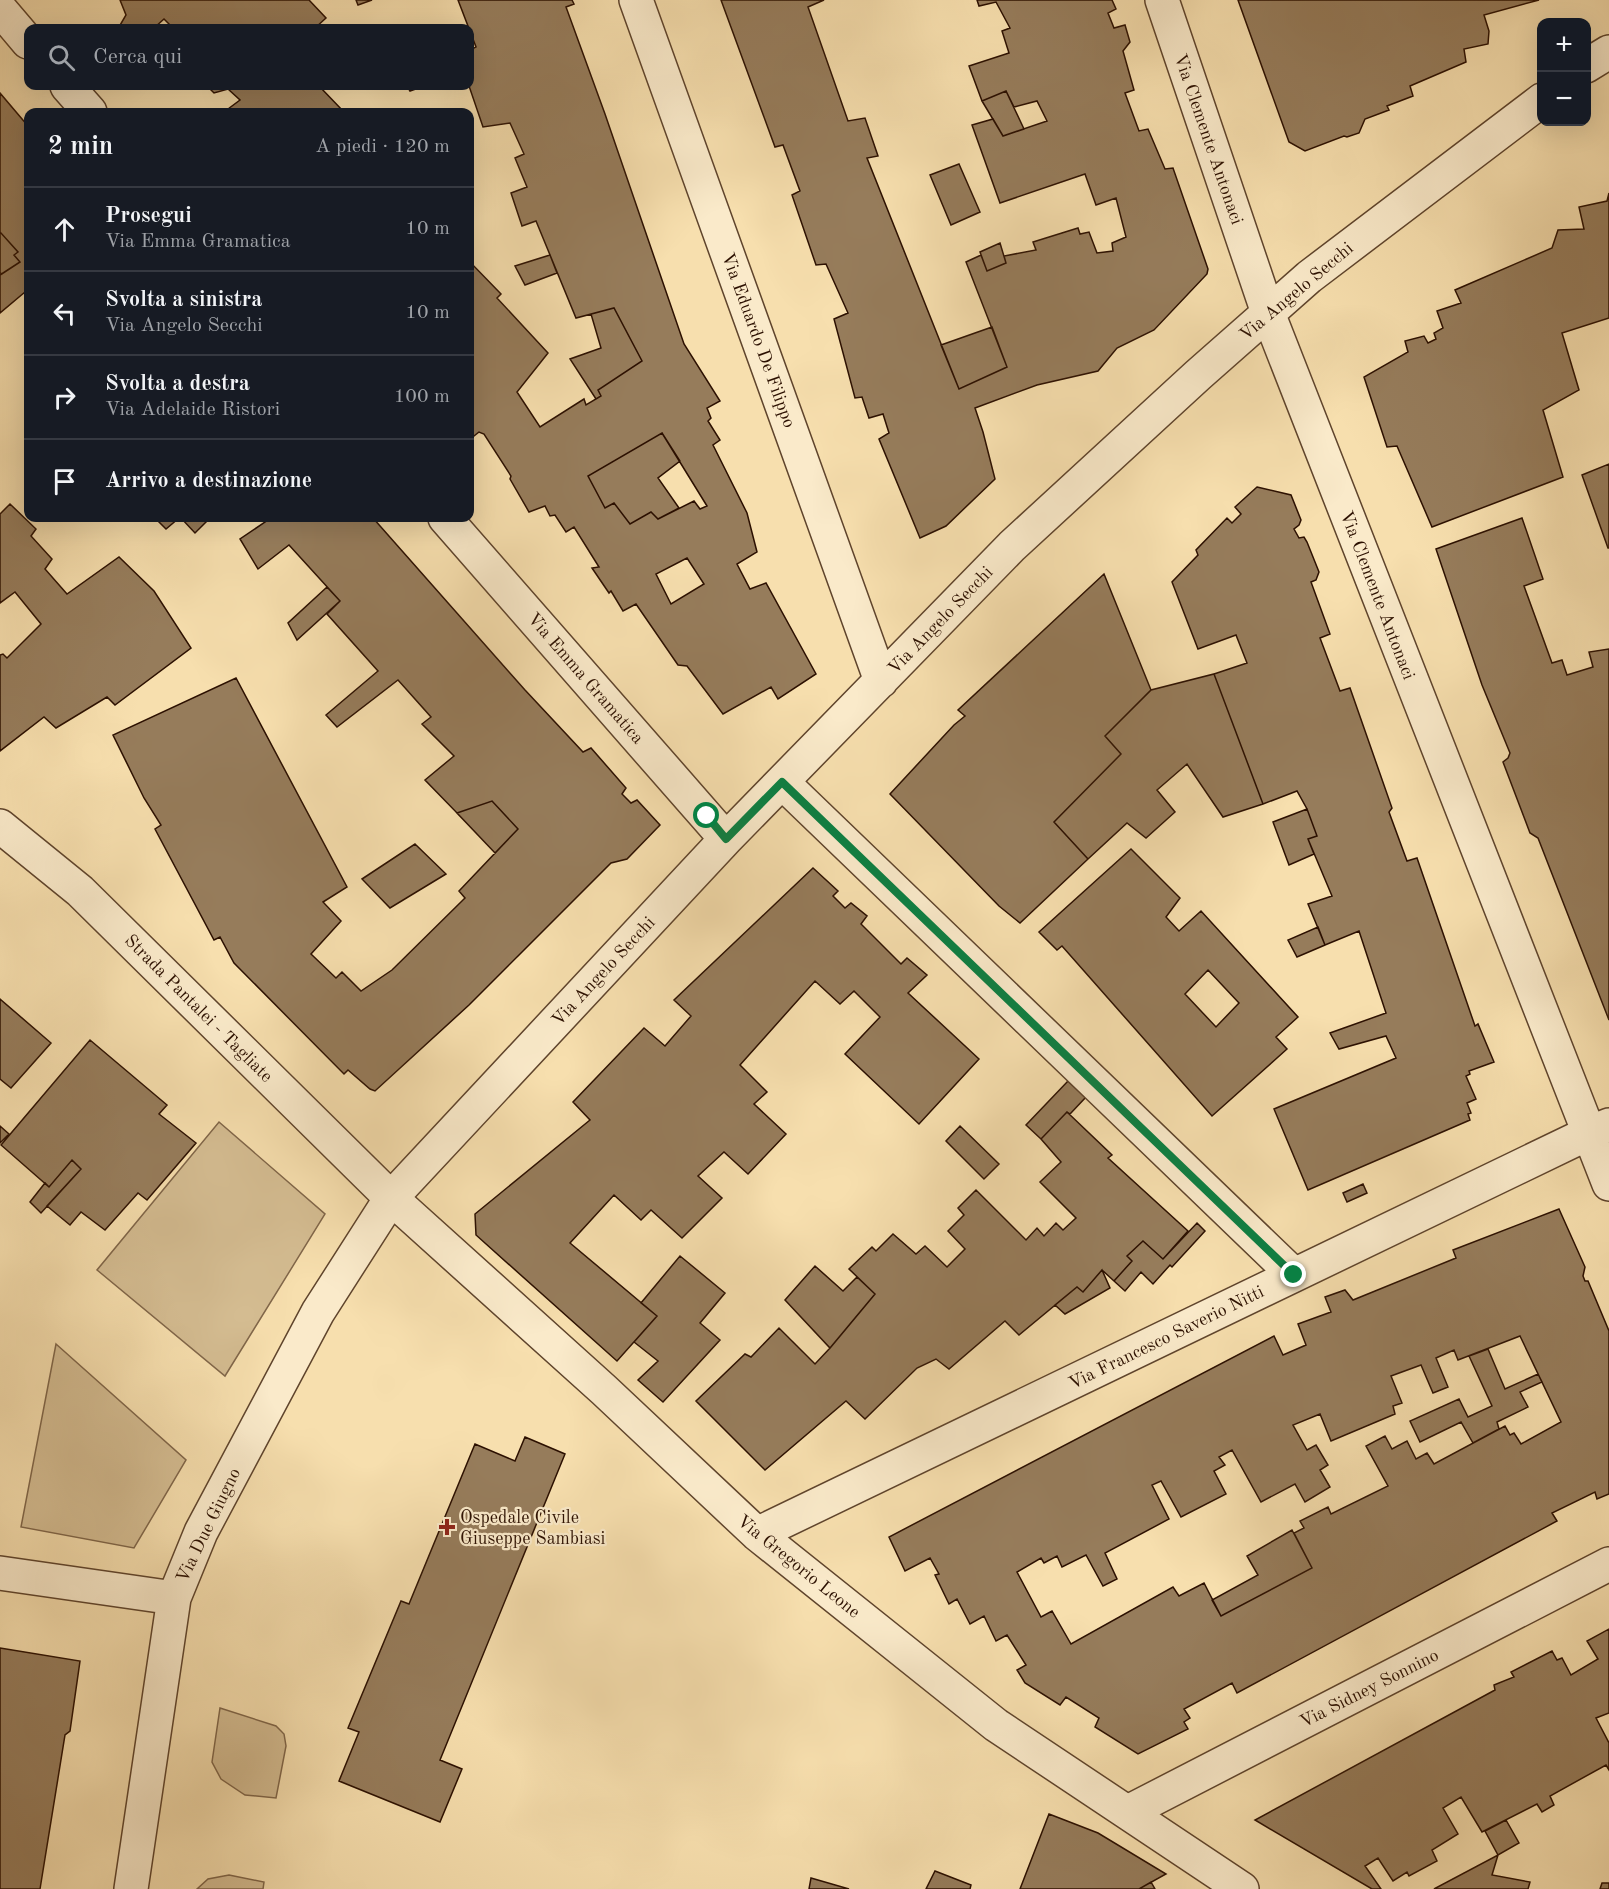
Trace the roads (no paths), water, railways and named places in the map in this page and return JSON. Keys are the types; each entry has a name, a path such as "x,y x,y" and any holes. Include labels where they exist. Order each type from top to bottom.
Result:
{"street":[{"name":"Via Eduardo De Filippo","path":"636,0 881,681"},
{"name":"Via Clemente Antonaci","path":"1162,0 1268,313 1599,1129 1609,1184"},
{"path":"0,9 24,37"},
{"path":"1591,63 1609,52"},
{"path":"71,90 86,108"},
{"name":"Via Angelo Secchi","path":"391,1198 726,839 1012,546 1309,277 1537,104"},
{"name":"Via Emma Gramatica","path":"449,522 726,839"},
{"path":"782,782 1294,1275"},
{"name":"Strada Pantalei - Tagliate","path":"0,826 80,891 391,1198"},
{"name":"Via Francesco Saverio Nitti","path":"757,1534 1599,1129"},
{"name":"Via Gregorio Leone","path":"391,1198 604,1390 757,1534 996,1725 1242,1889"},
{"name":"Via Due Giugno","path":"131,1889 174,1598 201,1532 318,1312 391,1198"},
{"name":"Via Sidney Sonnino","path":"1128,1812 1609,1564"},
{"path":"0,1573 174,1598"}],"place":[{"name":"Ospedale Civile Giuseppe Sambiasi","path":"447,1527"}]}
